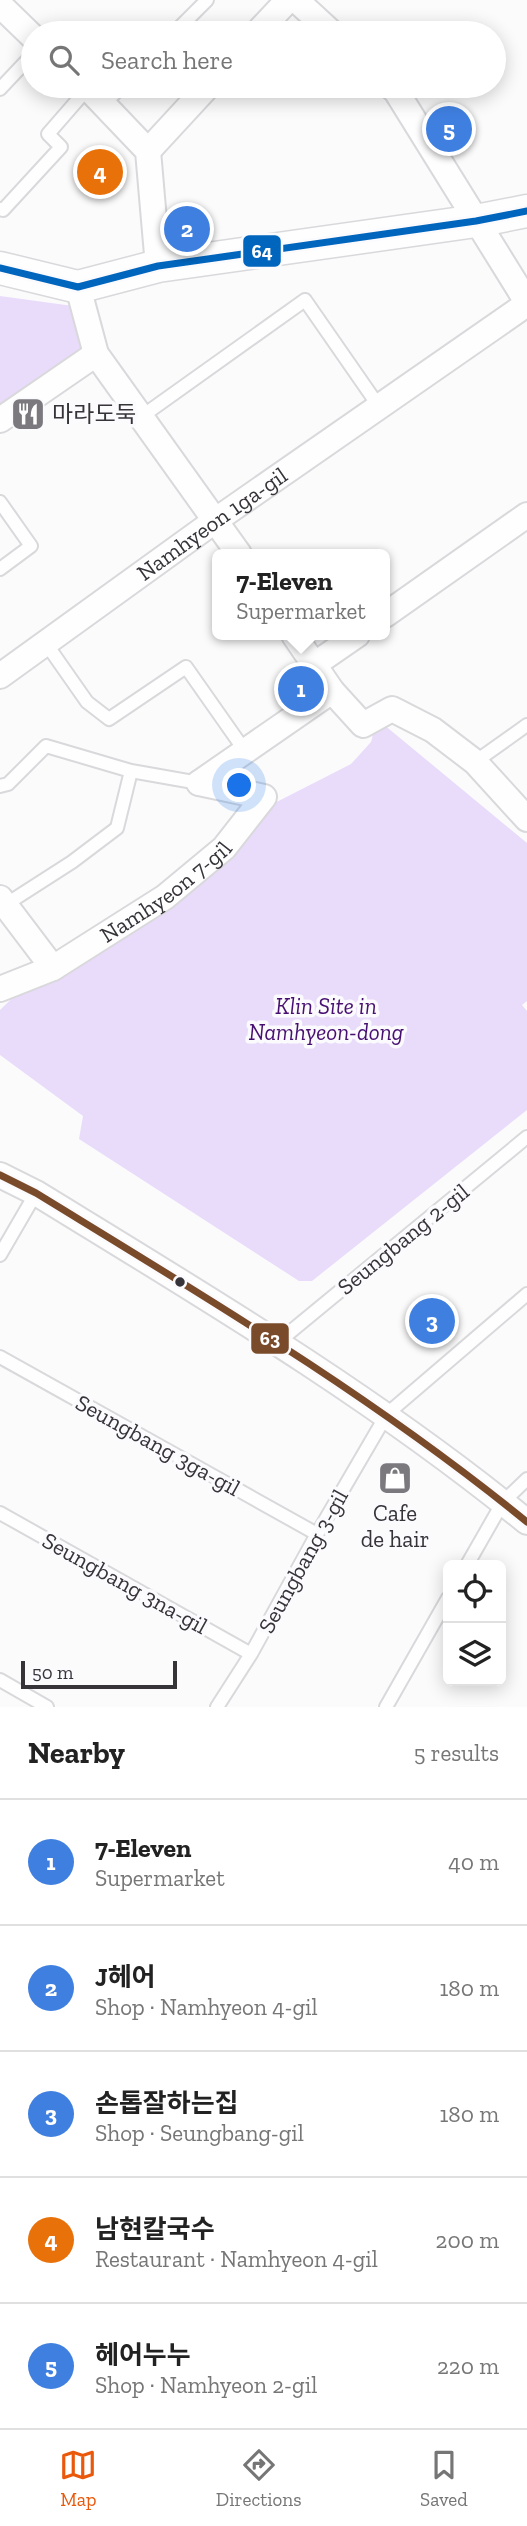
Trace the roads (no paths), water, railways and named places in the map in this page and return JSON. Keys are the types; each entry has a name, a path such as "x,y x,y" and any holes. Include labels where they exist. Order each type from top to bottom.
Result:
{"street":[{"path":"268,21 288,0"},
{"path":"296,0 319,21"},
{"path":"2,7 21,25"},
{"path":"98,98 148,151 158,266"},
{"path":"148,151 197,98"},
{"path":"400,98 527,303"},
{"path":"0,268 78,287 158,266 476,221 527,211"},
{"path":"78,287 96,354 236,549"},
{"name":"Namhyeon 1ga-gil","path":"2,671 527,303"},
{"path":"0,420 96,354"},
{"path":"390,611 527,515"},
{"path":"298,640 332,691 363,726 392,709 433,730 475,762 527,819"},
{"path":"315,664 350,640"},
{"path":"199,783 332,691"},
{"name":"Namhyeon 7-gil","path":"0,989 53,968 165,897 224,848 264,797 199,783"},
{"path":"3,901 53,968"},
{"path":"0,1175 36,1193 278,1342 387,1414 527,1522"}],"lane":[{"path":"186,21 207,0"},
{"path":"0,89 21,67"},
{"path":"0,209 3,210 61,147 48,134 88,98"},
{"path":"141,417 305,300 380,408"},
{"path":"0,502 31,545 0,569"},
{"path":"45,642 87,702 109,719 186,667 245,751"},
{"path":"475,762 527,725"},
{"path":"0,786 8,784 46,746 131,771 199,783"},
{"path":"3,901 72,862 117,828 131,771"},
{"name":"Seungbang 2-gil","path":"278,1342 527,1137"},
{"path":"0,1255 36,1193"},
{"name":"Seungbang 3-gil","path":"217,1707 251,1654 387,1414 527,1294"},
{"name":"Seungbang 3ga-gil","path":"0,1357 317,1534"},
{"path":"470,1560 503,1502 527,1479"},
{"name":"Seungbang 3na-gil","path":"0,1513 251,1654"},
{"path":"386,1707 443,1607"},
{"path":"0,1680 47,1707"}],"place":[{"name":"헤어누누","path":"449,129"},
{"name":"남현칼국수","path":"100,172"},
{"name":"J헤어","path":"187,229"},
{"name":"마라도둑","path":"28,414"},
{"name":"7-Eleven","path":"301,689"},
{"name":"손톱잘하는집","path":"432,1321"},
{"name":"Cafe de hair","path":"395,1478"}],"park label":[{"name":"Klin Site in Namhyeon-dong","path":"326,1019"}]}
